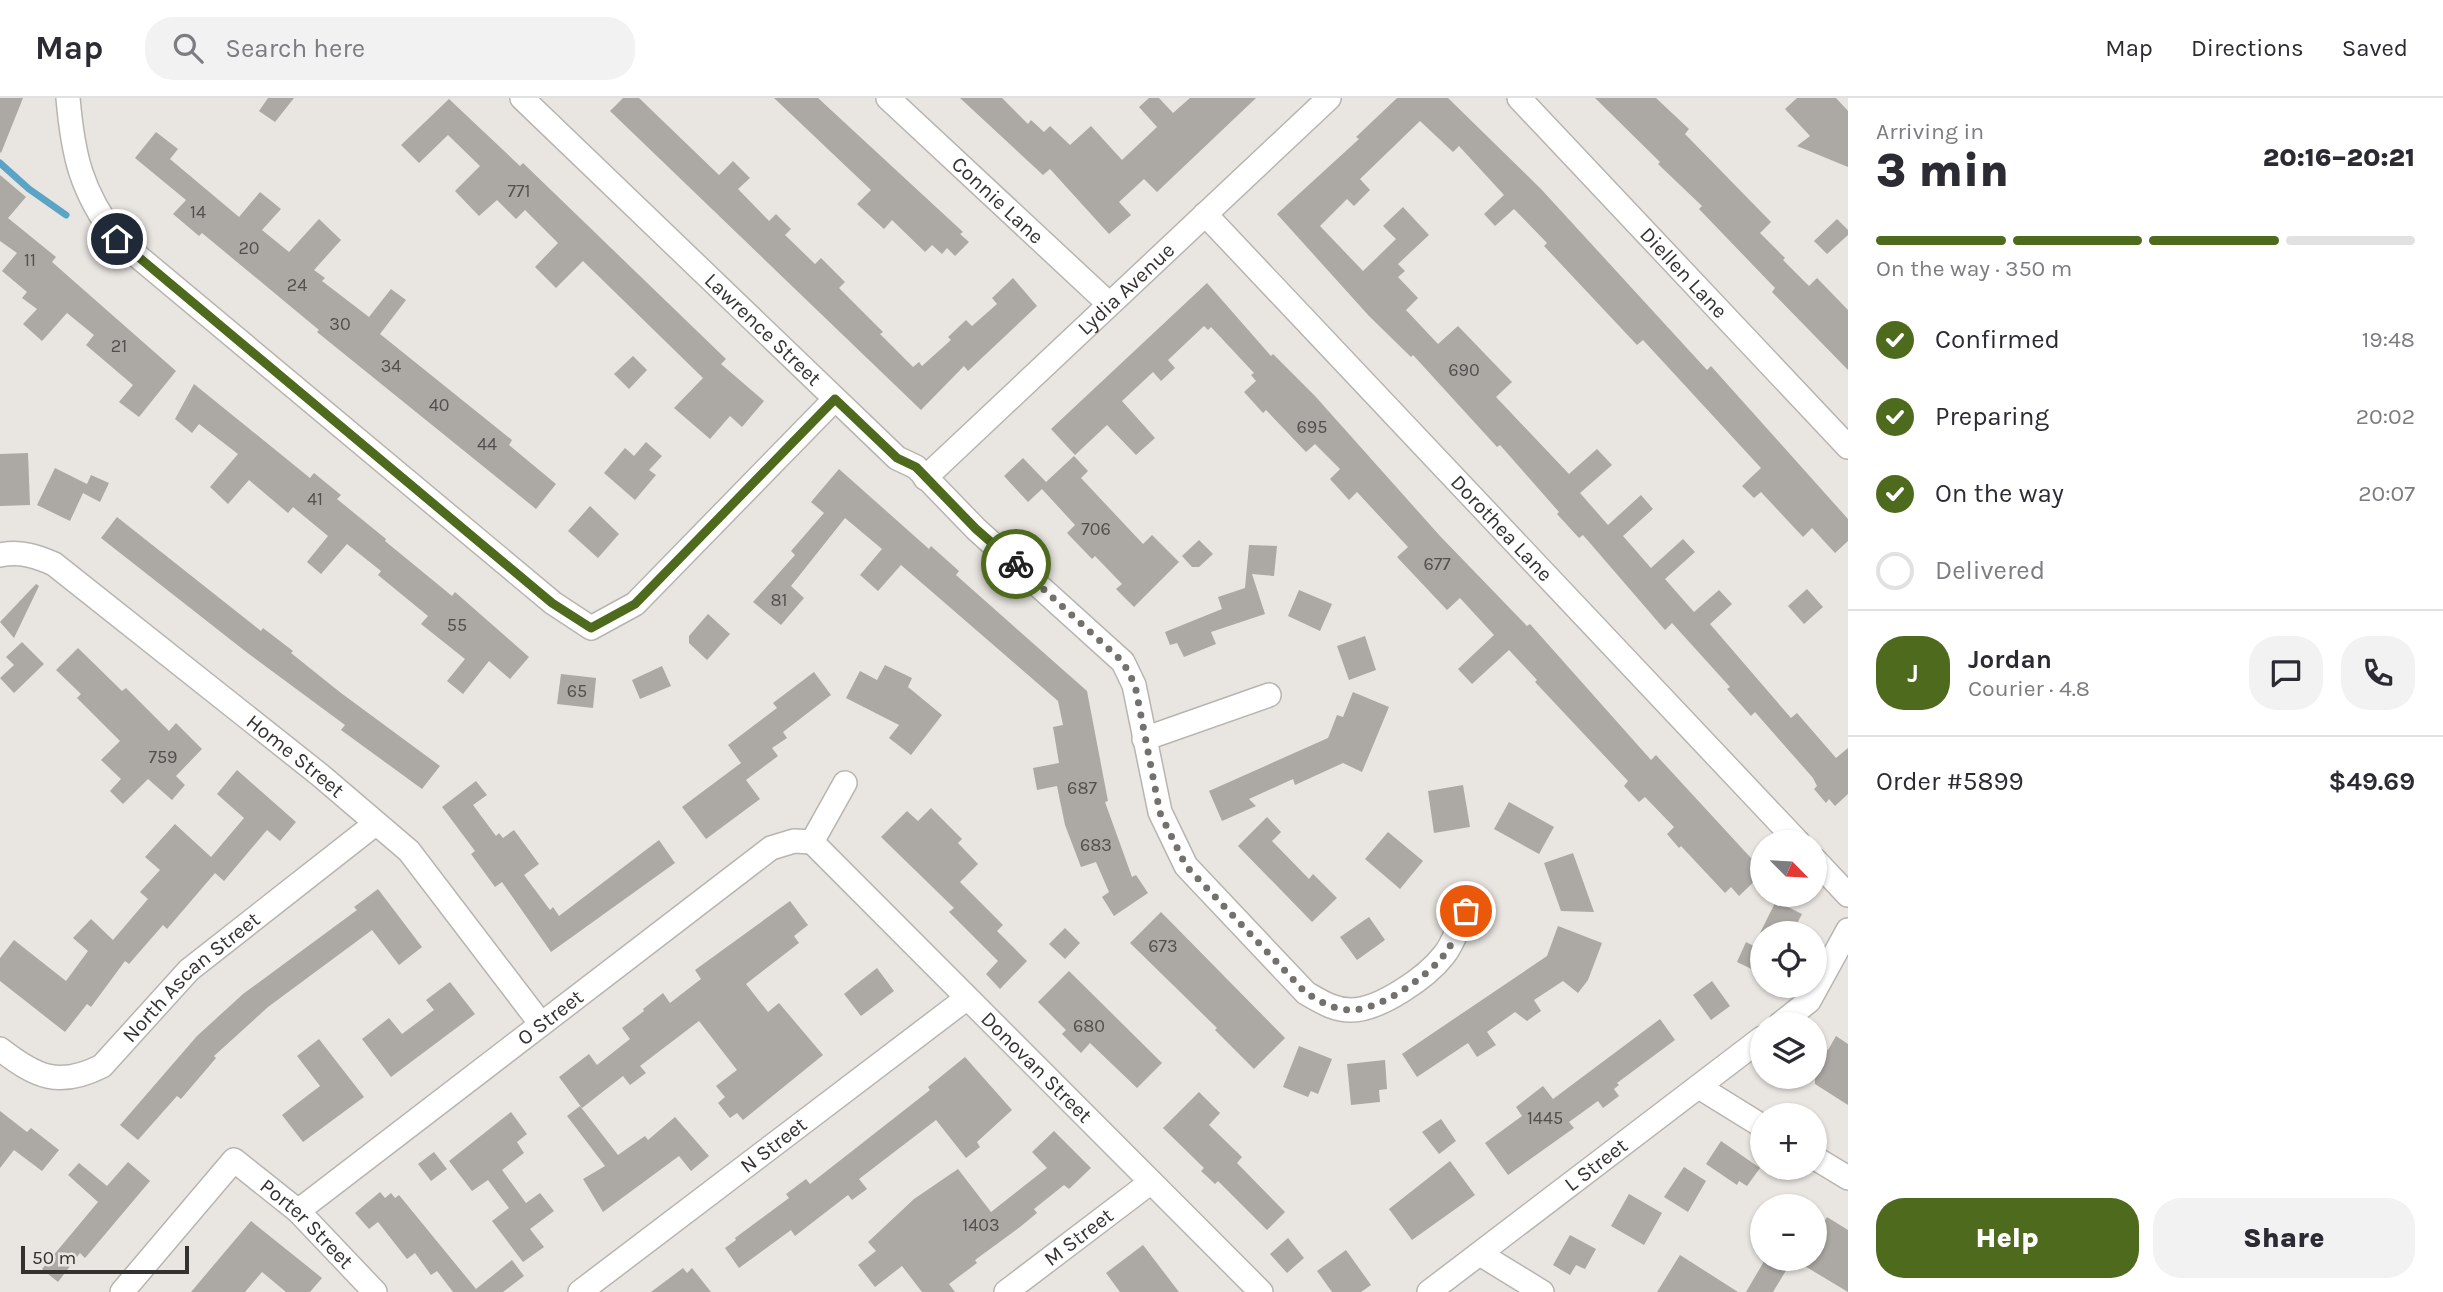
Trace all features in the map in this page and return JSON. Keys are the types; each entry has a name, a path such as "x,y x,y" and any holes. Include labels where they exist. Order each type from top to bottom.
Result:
{"street":[{"path":"68,98 79,174 95,209 117,239 552,603 591,628 635,604 835,399"},
{"name":"Lawrence Street","path":"522,98 897,458 916,467 976,529 1115,651 1135,685 1160,813 1186,866 1306,993 1331,1007 1352,1010 1370,1007 1393,997 1444,955 1466,911"},
{"name":"Connie Lane","path":"888,98 1108,303"},
{"name":"Lydia Avenue","path":"925,478 1329,98"},
{"name":"Diellen Lane","path":"1519,98 1848,447"},
{"name":"Dorothea Lane","path":"1205,214 1787,830"},
{"name":"Home Street","path":"0,555 13,552 35,556 54,564 320,775 410,851 541,1024"},
{"path":"1144,739 1269,695"},
{"path":"812,842 845,783"},
{"name":"North Ascan Street","path":"0,1049 38,1075 66,1079 85,1075 102,1066 190,970 375,824"},
{"name":"O Street","path":"298,1211 772,848 794,841 812,842"},
{"name":"Donovan Street","path":"812,842 1261,1292"},
{"path":"1827,873 1848,895"},
{"path":"1795,1012 1809,1001 1848,930"},
{"name":"N Street","path":"580,1292 967,998"},
{"name":"L Street","path":"1429,1292 1750,1047"},
{"path":"1699,1087 1750,1119"},
{"name":"Porter Street","path":"122,1292 234,1160 298,1211 375,1292"},
{"path":"1827,1165 1848,1178"},
{"name":"M Street","path":"1006,1292 1151,1182"},
{"path":"1480,1254 1542,1292"}],"building":[{"path":"0,98 23,98 1,153 0,152"},
{"path":"268,98 294,98 275,122 259,111"},
{"path":"623,98 639,98 719,175 733,161 750,178 738,189 769,221 776,214 791,229 785,235 815,264 821,258 845,282 839,288 913,367 919,362 922,366 951,340 948,337 966,320 972,326 997,304 992,298 1013,278 1037,306 968,371 964,366 921,410 610,111"},
{"path":"774,98 818,98 963,232 960,234 969,242 955,256 947,248 942,254 932,245 925,252 892,220 884,229 857,204 871,190"},
{"path":"960,98 1002,98 1028,124 1031,120 1044,132 1050,126 1070,145 1091,126 1122,160 1157,127 1139,107 1149,98 1159,98 1173,113 1190,98 1256,98 1157,192 1144,179 1119,202 1131,215 1109,234 1050,169 1043,175"},
{"path":"1397,98 1448,98 1541,189 1707,370 1711,366 1848,519 1848,541 1835,553 1812,528 1803,537 1761,492 1754,498 1742,486 1761,468 1643,340 1637,345 1544,246 1547,243 1514,209 1495,226 1484,214 1504,195 1459,146 1453,152 1420,121 1360,179 1370,190 1354,206 1347,199 1320,226 1363,271 1396,239 1383,226 1403,207 1429,235 1398,264 1405,271 1398,277 1418,298 1406,310 1438,344 1458,326 1512,382 1496,397 1569,474 1597,449 1612,465 1580,493 1608,525 1641,495 1653,509 1623,536 1651,568 1683,539 1695,552 1665,579 1694,612 1719,590 1732,604 1710,624 1791,718 1797,713 1836,758 1848,748 1848,794 1835,806 1829,799 1826,803 1814,789 1817,786 1813,778 1755,712 1751,716 1727,689 1730,687 1672,623 1665,630 1583,535 1579,538 1557,514 1559,512 1500,445 1497,447 1413,355 1411,357 1369,316 1277,214 1359,139 1356,137"},
{"path":"1595,98 1656,98 1689,129 1685,134 1771,222 1760,233 1785,258 1783,260 1809,286 1817,278 1848,310 1848,370 1772,292 1775,288 1699,209 1702,206"},
{"path":"1797,98 1836,98 1848,111 1848,167 1797,146 1810,136 1785,109"},
{"path":"449,99 520,166 523,163 726,359 721,364 764,401 742,427 730,416 710,439 674,408 703,378 583,261 556,288 535,267 558,243 525,210 516,219 497,200 479,216 455,191 480,166 448,135 419,163 401,145"},
{"path":"156,132 178,149 170,159 239,217 260,192 281,209 262,230 289,252 319,219 341,240 314,270 325,278 322,281 369,317 391,289 406,300 380,334 512,440 509,445 556,484 536,509 317,332 319,330 202,233 199,236 173,214 186,200 135,158"},
{"path":"0,175 26,197 8,218 56,257 52,262 176,371 139,417 119,402 133,385 86,345 94,335 67,313 42,341 23,324 37,309 22,298 27,292 2,271 17,253 0,241"},
{"path":"1837,219 1848,230 1848,235 1827,254 1814,241"},
{"path":"1207,283 1271,356 1273,354 1315,396 1440,536 1527,626 1530,624 1651,760 1656,755 1750,857 1750,885 1739,896 1731,887 1725,893 1667,834 1674,827 1645,797 1639,802 1624,786 1628,781 1535,682 1537,680 1509,650 1472,684 1458,669 1494,635 1460,598 1447,610 1397,557 1408,547 1357,492 1349,500 1330,479 1340,469 1315,444 1306,452 1266,410 1263,413 1244,392 1256,381 1251,375 1254,373 1211,327 1208,330 1204,326 1168,360 1175,368 1161,381 1153,372 1122,401 1155,438 1136,455 1107,425 1075,455 1051,429"},
{"path":"633,356 647,370 629,389 614,374"},
{"path":"194,384 310,478 314,473 341,495 337,499 386,539 385,541 452,596 455,592 529,657 510,679 489,661 463,694 447,681 465,659 421,624 428,616 378,575 381,571 347,544 321,574 307,562 328,536 293,507 288,513 249,480 228,504 210,487 238,454 199,424 192,433 175,419"},
{"path":"646,442 662,456 649,470 656,475 635,500 604,473 625,448 634,456"},
{"path":"28,453 30,505 0,506 0,454"},
{"path":"1074,456 1088,471 1081,478 1143,544 1152,535 1179,562 1134,607 1116,589 1122,584 1095,556 1092,559 1067,533 1075,525 1042,489 1028,502 1004,476 1023,458 1046,482"},
{"path":"55,468 87,484 91,475 109,483 100,502 83,493 70,521 37,505"},
{"path":"839,469 929,549 931,546 959,571 956,575 1087,691 1108,801 1105,802 1132,877 1136,875 1148,893 1114,916 1102,897 1109,892 1096,862 1081,867 1065,825 1057,786 1037,790 1033,768 1059,763 1053,727 1063,725 1058,701 901,565 878,591 860,575 882,549 845,518 791,586 804,598 781,625 753,602 795,555 791,551 824,513 811,502"},
{"path":"590,506 619,534 598,558 568,531"},
{"path":"117,517 261,631 263,628 293,651 291,653 341,693 440,766 422,789 341,730 345,725 101,538"},
{"path":"1199,540 1213,554 1199,567 1192,567 1182,556"},
{"path":"1249,545 1277,546 1274,576 1252,574 1265,614 1211,632 1216,644 1184,657 1177,643 1170,645 1165,632 1222,609 1218,597 1245,588"},
{"path":"36,584 39,586 14,638 0,622"},
{"path":"1807,589 1823,607 1804,624 1788,606"},
{"path":"1299,590 1332,604 1320,631 1288,616"},
{"path":"708,614 730,634 707,660 689,643 689,636"},
{"path":"1365,636 1376,670 1349,680 1337,646"},
{"path":"22,642 44,664 14,693 0,678 14,665 6,657"},
{"path":"78,648 122,691 126,688 169,731 176,723 202,749 176,776 185,785 172,800 148,779 123,804 110,791 121,779 101,760 120,741 77,698 81,694 56,670"},
{"path":"885,665 912,678 908,687 942,715 911,755 889,738 899,725 846,698 860,671 877,680"},
{"path":"662,666 671,686 640,699 632,680"},
{"path":"814,672 831,695 783,732 787,738 772,748 778,756 746,780 760,799 706,839 682,807 741,763 728,745 777,708 773,703"},
{"path":"561,674 596,678 593,708 557,704"},
{"path":"1353,692 1389,707 1362,772 1343,763 1295,785 1293,779 1249,799 1256,806 1222,821 1209,791 1328,738 1337,715 1343,717"},
{"path":"237,770 296,822 280,841 267,830 224,881 215,873 167,929 163,925 129,964 125,961 91,1007 87,1004 65,1032 0,981 0,958 14,940 66,981 88,951 73,938 91,919 113,940 148,899 140,892 160,870 145,857 175,824 211,857 244,818 217,794"},
{"path":"476,781 487,795 473,805 496,836 499,833 503,838 514,830 539,864 524,875 550,910 553,907 559,916 659,840 675,863 551,952 502,882 495,887 471,854 475,851 442,807"},
{"path":"1463,785 1470,827 1434,833 1428,791"},
{"path":"1509,802 1554,827 1539,854 1494,829"},
{"path":"931,808 962,839 958,843 978,864 960,882 1003,925 997,931 1027,961 1000,989 986,974 998,961 949,912 954,908 881,837 907,811 918,821"},
{"path":"1267,817 1281,832 1272,841 1309,879 1313,874 1337,898 1312,922 1238,846"},
{"path":"1388,832 1423,861 1400,889 1365,859"},
{"path":"1573,853 1594,912 1561,911 1544,863"},
{"path":"378,889 422,947 399,965 372,930 268,1007 214,1056 216,1058 181,1099 177,1096 138,1140 120,1125 197,1036 243,994 357,910 354,907"},
{"path":"790,901 808,925 794,936 799,943 746,984 768,1012 779,1003 823,1055 743,1120 737,1113 730,1118 718,1103 725,1097 716,1086 737,1070 699,1021 640,1066 646,1073 630,1085 623,1076 582,1108 559,1077 589,1054 597,1065 630,1039 622,1028 644,1011 643,1009 663,993 670,1003 701,979 695,970"},
{"path":"1773,907 1788,907 1802,914 1798,921 1766,921"},
{"path":"1161,912 1285,1038 1254,1069 1215,1030 1217,1028 1130,943"},
{"path":"1369,917 1385,940 1357,960 1340,937"},
{"path":"1558,926 1602,943 1588,980 1578,993 1563,981 1534,1000 1541,1011 1527,1021 1515,1012 1487,1032 1496,1045 1477,1057 1468,1043 1417,1077 1402,1054 1547,956"},
{"path":"1065,928 1080,943 1065,959 1049,944"},
{"path":"1746,942 1750,944 1750,968 1737,962"},
{"path":"877,968 894,991 861,1016 844,994"},
{"path":"1069,971 1162,1063 1137,1088 1090,1043 1081,1053 1062,1034 1066,1030 1038,1002"},
{"path":"1712,981 1730,1006 1711,1020 1693,995"},
{"path":"450,982 475,1014 391,1077 362,1039 389,1018 402,1034 434,1010 426,1000"},
{"path":"1660,1019 1675,1040 1617,1083 1619,1085 1614,1089 1619,1096 1603,1108 1598,1101 1569,1122 1574,1128 1508,1175 1485,1143 1522,1116 1516,1107 1543,1086 1553,1099"},
{"path":"1836,1036 1848,1044 1848,1105 1823,1089 1827,1089 1828,1050"},
{"path":"319,1039 364,1097 303,1142 282,1115 320,1086 297,1056"},
{"path":"1299,1046 1332,1059 1318,1094 1311,1091 1308,1097 1283,1087"},
{"path":"965,1057 1012,1110 977,1142 980,1147 966,1158 936,1120 859,1179 867,1189 852,1200 848,1195 795,1236 791,1230 739,1268 725,1248 736,1240 735,1238 789,1198 786,1194 806,1179 810,1184 930,1090 928,1087"},
{"path":"1385,1060 1387,1089 1379,1090 1380,1102 1351,1105 1347,1064"},
{"path":"1199,1092 1220,1113 1209,1125 1242,1157 1237,1163 1285,1212 1267,1230 1218,1181 1215,1184 1201,1171 1204,1168 1163,1128"},
{"path":"580,1106 618,1155 645,1136 648,1140 675,1117 709,1156 691,1171 679,1156 603,1212 583,1179 605,1166 567,1116"},
{"path":"0,1111 27,1132 31,1128 59,1150 42,1171 14,1150 0,1168"},
{"path":"511,1112 527,1134 517,1142 524,1153 502,1170 526,1203 540,1193 554,1211 530,1229 544,1247 523,1262 492,1221 509,1208 488,1180 472,1191 449,1161"},
{"path":"1441,1119 1456,1141 1439,1154 1422,1132"},
{"path":"1054,1131 1091,1168 1069,1189 1064,1185 1034,1209 1037,1213 975,1260 977,1263 949,1284 955,1292 922,1292 902,1266 875,1287 858,1265 876,1251 868,1242 914,1199 958,1169 991,1212 1047,1168 1032,1152"},
{"path":"1721,1141 1750,1161 1751,1180 1747,1186 1739,1181 1737,1185 1706,1164"},
{"path":"434,1152 447,1169 431,1181 418,1164"},
{"path":"1450,1161 1475,1195 1412,1240 1389,1209"},
{"path":"128,1162 150,1181 85,1258 80,1253 58,1282 42,1269 98,1202 68,1175 79,1163 107,1186"},
{"path":"1684,1167 1706,1181 1688,1212 1664,1197"},
{"path":"380,1192 385,1198 391,1193 395,1198 399,1195 476,1289 512,1260 524,1276 503,1292 453,1292 437,1271 431,1275 415,1253 407,1259 378,1222 369,1229 355,1213"},
{"path":"1629,1194 1662,1213 1644,1245 1611,1226"},
{"path":"1827,1217 1848,1230 1848,1292 1813,1271 1827,1271"},
{"path":"251,1221 322,1278 310,1292 286,1292 262,1272 245,1292 191,1292"},
{"path":"1570,1235 1596,1249 1585,1269 1576,1265 1570,1275 1553,1265"},
{"path":"1288,1238 1304,1258 1287,1273 1270,1254"},
{"path":"1143,1245 1179,1292 1120,1292 1106,1273"},
{"path":"1346,1250 1371,1285 1361,1292 1332,1292 1317,1271"},
{"path":"1680,1255 1738,1292 1657,1292"},
{"path":"683,1268 687,1273 692,1268 711,1292 651,1292"},
{"path":"1758,1271 1786,1271 1773,1292 1746,1292"}],"waterway":[{"path":"0,163 29,189 66,215"}],"way so far":[{"path":"1016,564 1115,651 1123,662 1135,685 1160,813 1172,843 1186,866 1306,993 1331,1007 1352,1010 1370,1007 1393,997 1444,955 1466,911"}],"route":[{"path":"117,239 552,603 591,628 635,604 835,399 897,458 916,467 976,529 1016,564"}]}
